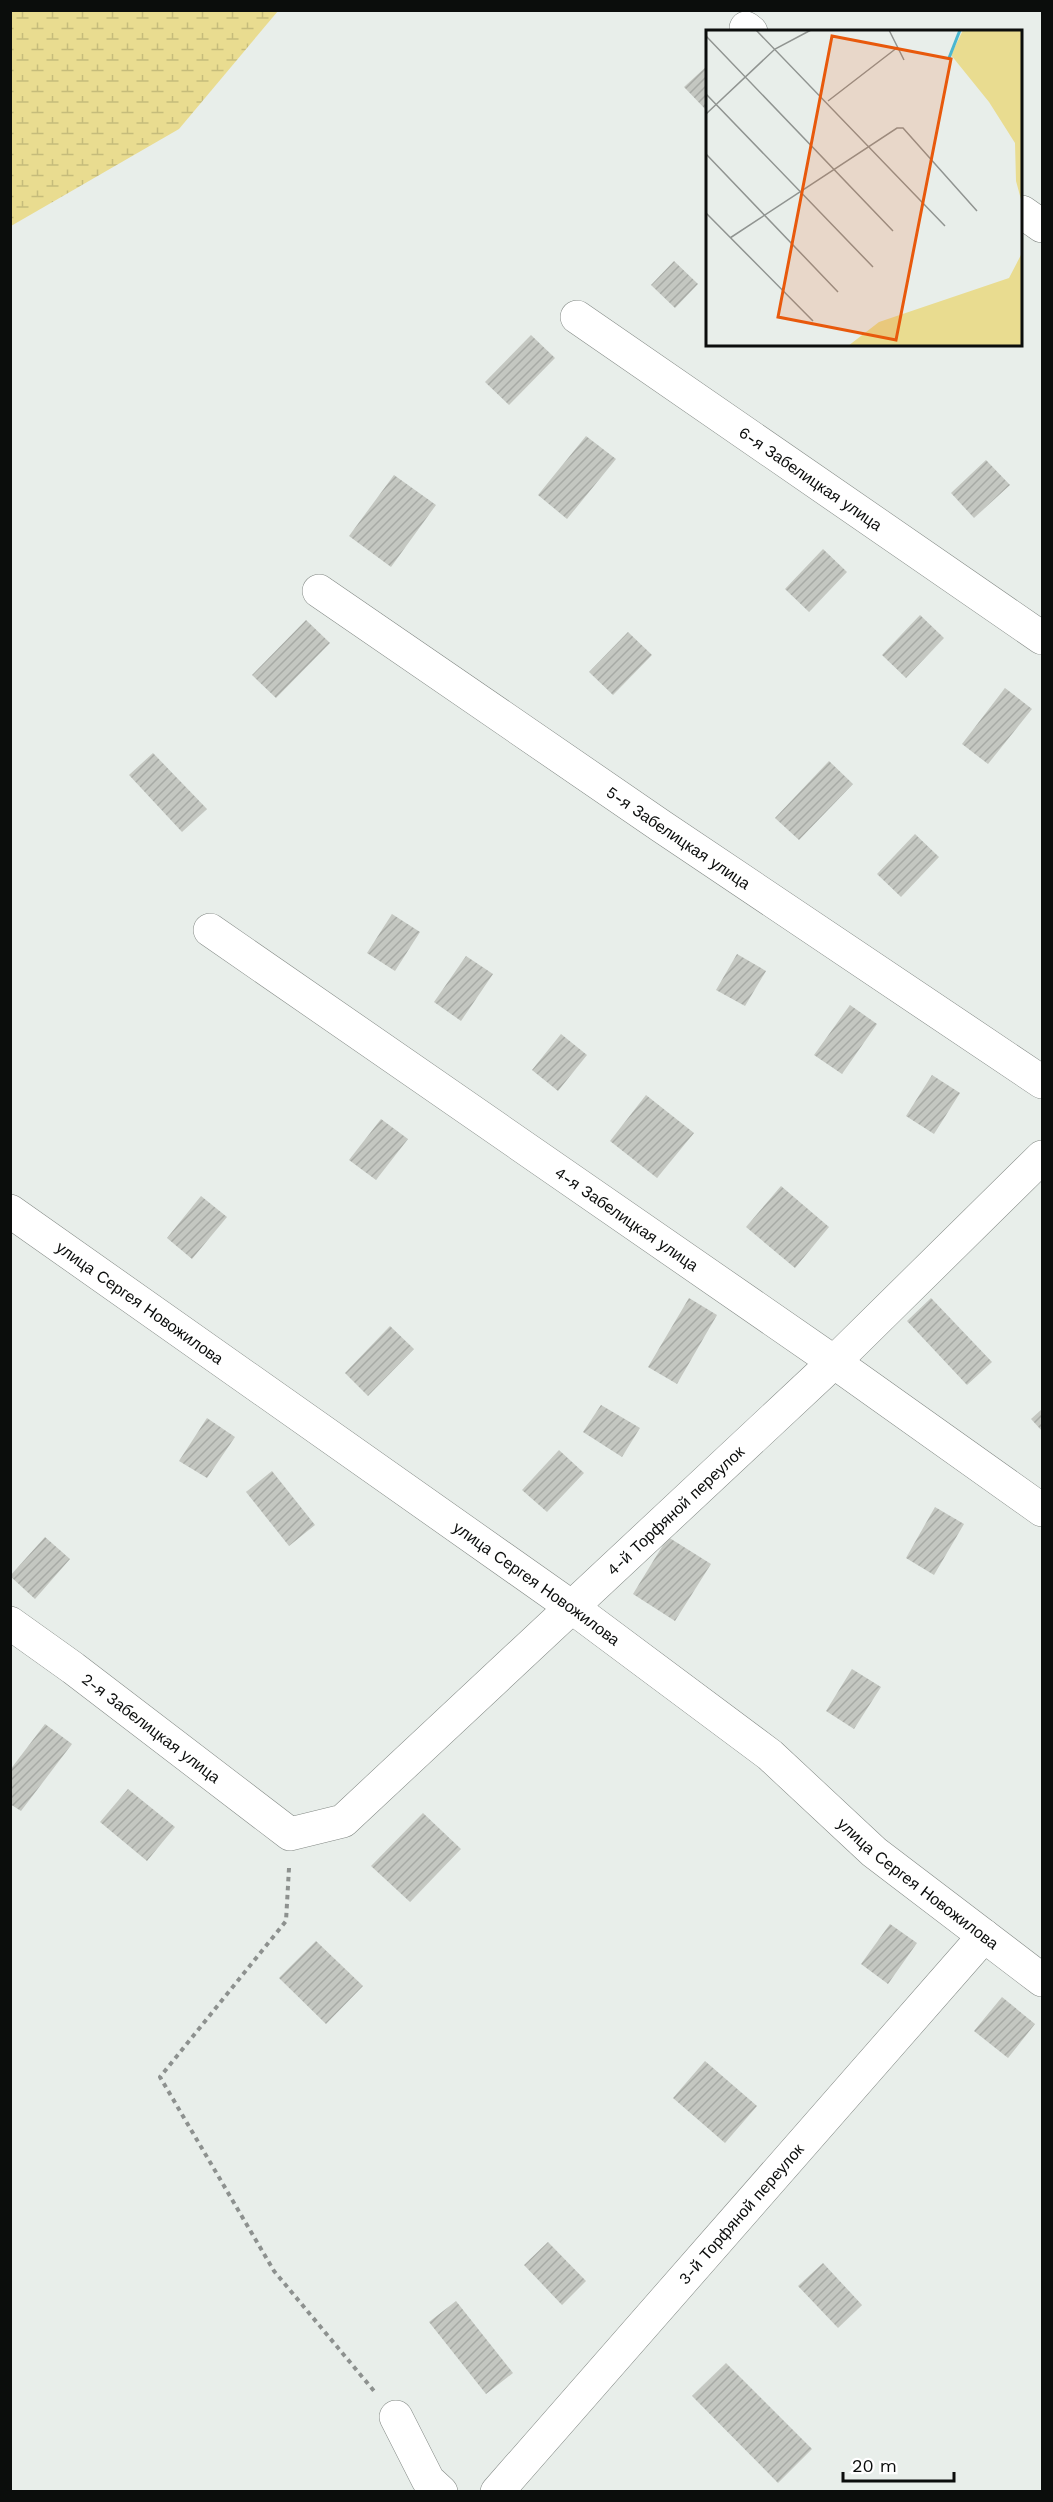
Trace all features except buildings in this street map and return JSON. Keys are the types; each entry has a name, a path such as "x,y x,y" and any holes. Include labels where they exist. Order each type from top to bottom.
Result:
{"street":[{"path":"1023,213 1042,226"},
{"name":"6-я Забелицкая улица","path":"577,317 1042,638"},
{"name":"5-я Забелицкая улица","path":"319,591 1042,1082"},
{"name":"4-я Забелицкая улица","path":"210,930 834,1362 1042,1510"},
{"name":"4-й Торфяной переулок","path":"290,1834 343,1821 834,1362 1042,1157"},
{"name":"улица Сергея Новожилова","path":"10,1211 573,1608 770,1755 874,1852 1042,1980"},
{"name":"2-я Забелицкая улица","path":"10,1623 74,1668 290,1834"},
{"name":"3-й Торфяной переулок","path":"497,2492 984,1936"},
{"path":"396,2417 428,2480 441,2492"}],"path":[{"path":"290,1834 286,1921 160,2077 274,2271 396,2417"}],"green space":[{"path":"11,10 278,11 179,129 11,226"}]}
